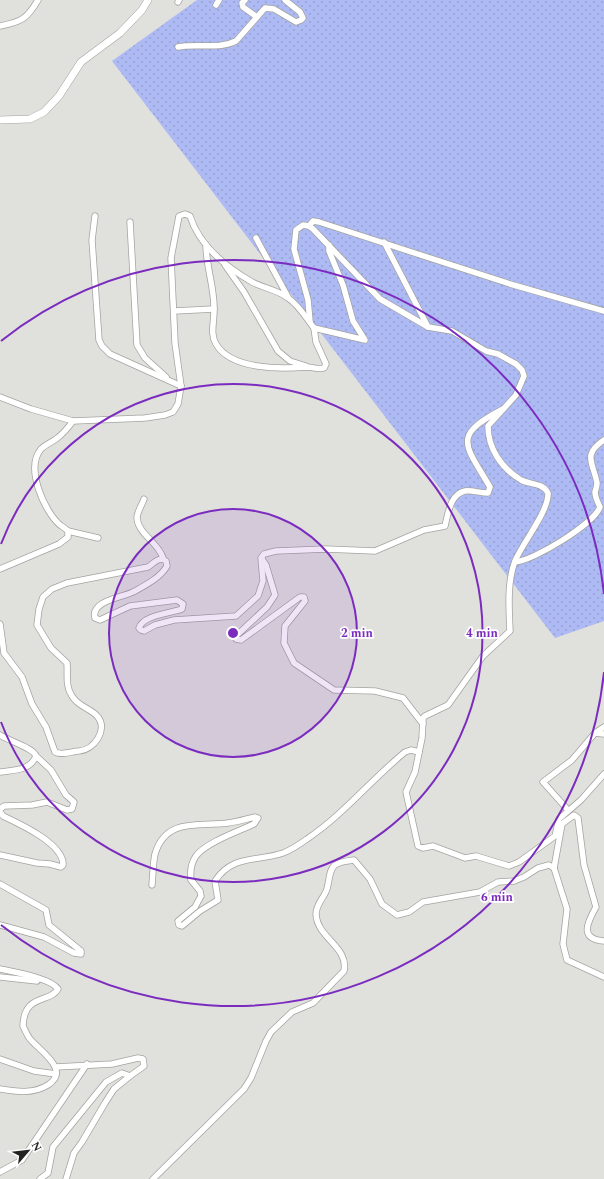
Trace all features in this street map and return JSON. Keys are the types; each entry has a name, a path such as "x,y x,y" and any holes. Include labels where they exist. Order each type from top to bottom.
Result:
{"main road":[{"path":"0,120 30,119 44,112 59,96 81,62 120,33 142,10 148,0"}],"street":[{"path":"0,26 24,19 32,11 38,0"},
{"path":"245,0 242,3 243,7 257,17"},
{"path":"178,47 190,45 207,46 230,44 236,41 265,8 269,7 296,22 301,20 303,18 300,12 286,0"},
{"path":"0,397 31,409 73,420 145,418 165,415 173,412 177,407 181,386 175,343 171,258 180,216 185,214 190,216 193,224 206,245 224,263 244,292 278,351 290,361 308,367 324,368 326,364 316,342 314,328 288,297 256,238"},
{"path":"95,216 93,244 99,340 102,346 110,354 181,386"},
{"path":"309,226 313,221 319,222 510,284 604,311"},
{"path":"130,222 137,345 145,358 170,381"},
{"path":"310,322 308,300 294,249 296,230 303,225 309,226 329,245 380,299 428,327 452,332 486,351 498,354 516,364 522,370 524,376 516,395 488,426 488,439 498,460 521,480 537,484 545,488 548,493 546,506 515,562 509,595 510,631 483,656 448,705 425,716 415,772 406,792 418,846 420,848 433,846 465,858 476,856 509,866 519,862 557,836 562,824 574,815 578,818 584,865 596,907 587,923 588,935 593,940 604,940"},
{"path":"384,242 428,327"},
{"path":"206,245 214,309 212,336 223,353 229,357 271,369 308,367"},
{"path":"314,328 365,340 353,321 343,285 329,251 329,245"},
{"path":"224,263 252,282 288,297"},
{"path":"174,311 214,309"},
{"path":"144,500 138,513 139,522 147,537 159,549 163,558 166,560 167,566 163,573 135,591 104,602 96,610 94,615 95,618 100,620 130,606 177,600 184,604 182,609 162,614 143,622 139,628 144,631 155,625 174,620 236,616 258,596 263,581 261,558 264,554 276,551 326,549 374,552 424,530 445,526 453,500 459,494 465,491 488,493 490,487 472,457 467,444 471,430 483,420 503,409"},
{"path":"73,420 68,429 42,448 37,455 34,468 36,484 50,511 60,525 68,531 98,538"},
{"path":"515,562 529,558 579,530 598,512 600,507 596,496 597,487 591,465 591,455 593,447 604,440"},
{"path":"0,569 66,541 68,531"},
{"path":"0,624 4,653 22,677 32,704 49,733 55,752 61,754 86,750 95,744 101,733 100,721 98,716 73,698 69,691 67,663 51,648 37,625 42,598 52,589 67,583 148,567 158,559 163,558"},
{"path":"261,558 266,565 275,595 267,607 236,636 236,639 241,640 300,598 304,597 305,601 285,626 284,643 294,663 334,690 375,691 403,698 423,724"},
{"path":"568,810 543,782 572,760 595,733 604,727"},
{"path":"595,733 604,734"},
{"path":"0,735 19,746 29,748 35,752 36,756 51,770 66,794 74,802 74,806 67,810 46,802 32,805 8,806 0,811 3,816 43,837 61,857 63,865 61,867 0,855"},
{"path":"152,884 155,854 162,841 172,830 193,823 227,823 255,817 258,818 254,824 210,845 197,855 190,872 191,880 200,891 201,896 195,907 178,921 179,925 182,926 200,911 218,900 215,881 232,865 245,860 283,853 304,841 328,825 405,752 411,750 419,752"},
{"path":"0,772 23,769 30,766 36,756"},
{"path":"604,774 581,800 559,819 554,868 567,910 563,944 567,960 604,977"},
{"path":"153,1179 244,1089 251,1078 271,1032 292,1012 306,1007 317,1000 344,971 345,964 343,957 326,936 316,915 320,901 326,890 329,873 336,864 354,860 370,879 382,904 397,915 409,912 423,902 480,892 498,882 514,881 524,877 538,868 549,865 554,868"},
{"path":"0,884 46,910 49,925 81,951 81,954 74,953 34,933 0,925"},
{"path":"0,969 25,974 51,983 57,987 58,991 34,1002 26,1013 23,1026 30,1039 56,1067 56,1074 52,1082 36,1090 28,1092 0,1089"},
{"path":"0,977 51,983"},
{"path":"56,1067 87,1064 112,1064 138,1058 142,1059 144,1066 114,1089 74,1153 66,1179"},
{"path":"0,1059 45,1074 56,1074"},
{"path":"0,1172 22,1160 87,1064"},
{"path":"40,1179 48,1173 53,1147 106,1082 122,1073 130,1076"}],"shaded area":[{"path":"197,0 604,0 604,621 555,638 112,61"}]}
